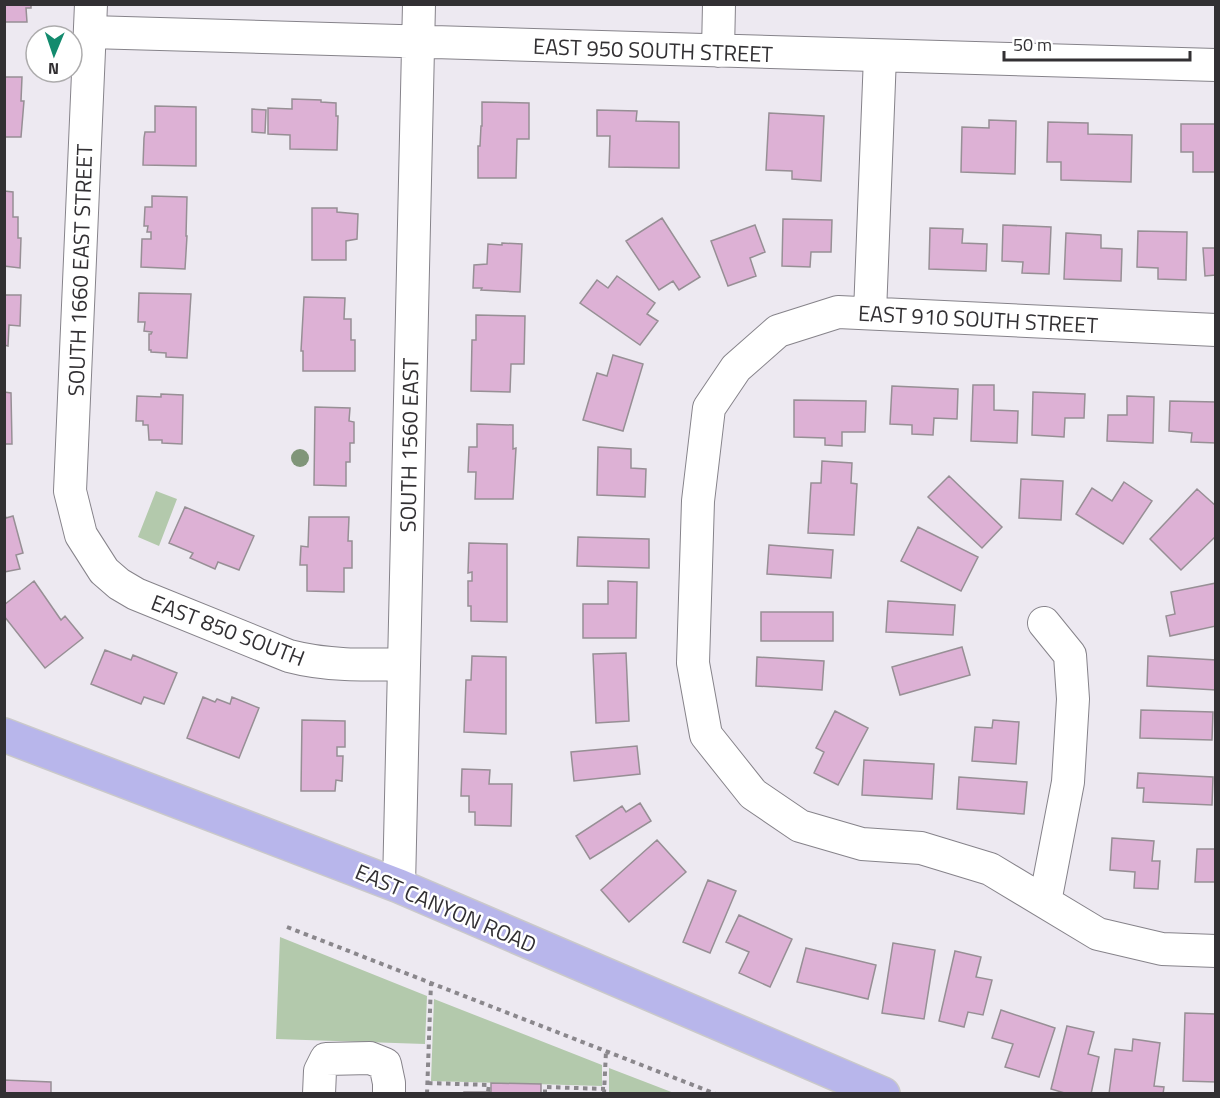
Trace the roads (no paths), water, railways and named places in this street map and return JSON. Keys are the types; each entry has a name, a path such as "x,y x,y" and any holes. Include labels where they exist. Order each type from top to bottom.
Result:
{"main road":[{"name":"EAST CANYON ROAD","path":"4,735 399,886 883,1094"}],"street":[{"name":"SOUTH 1560 EAST","path":"399,886 419,4"},
{"path":"718,51 719,4"},
{"name":"EAST 950 SOUTH STREET","path":"90,18 419,44 1215,66"},
{"name":"SOUTH 1660 EAST STREET","path":"81,535 70,491 90,18"},
{"path":"870,314 880,56"},
{"name":"EAST 910 SOUTH STREET","path":"1215,330 838,312 778,331 736,368 709,408 698,501 693,663 706,735 753,794 801,826 862,844 921,848 990,869 1098,934 1162,949 1215,951"},
{"name":"EAST 850 SOUTH","path":"81,535 104,571 136,594 289,656 309,662 349,665 403,664"},
{"path":"1044,622 1070,655 1073,699 1068,782 1045,902"},
{"path":"319,1094 320,1071 326,1059 370,1058 385,1064 389,1094"}]}
